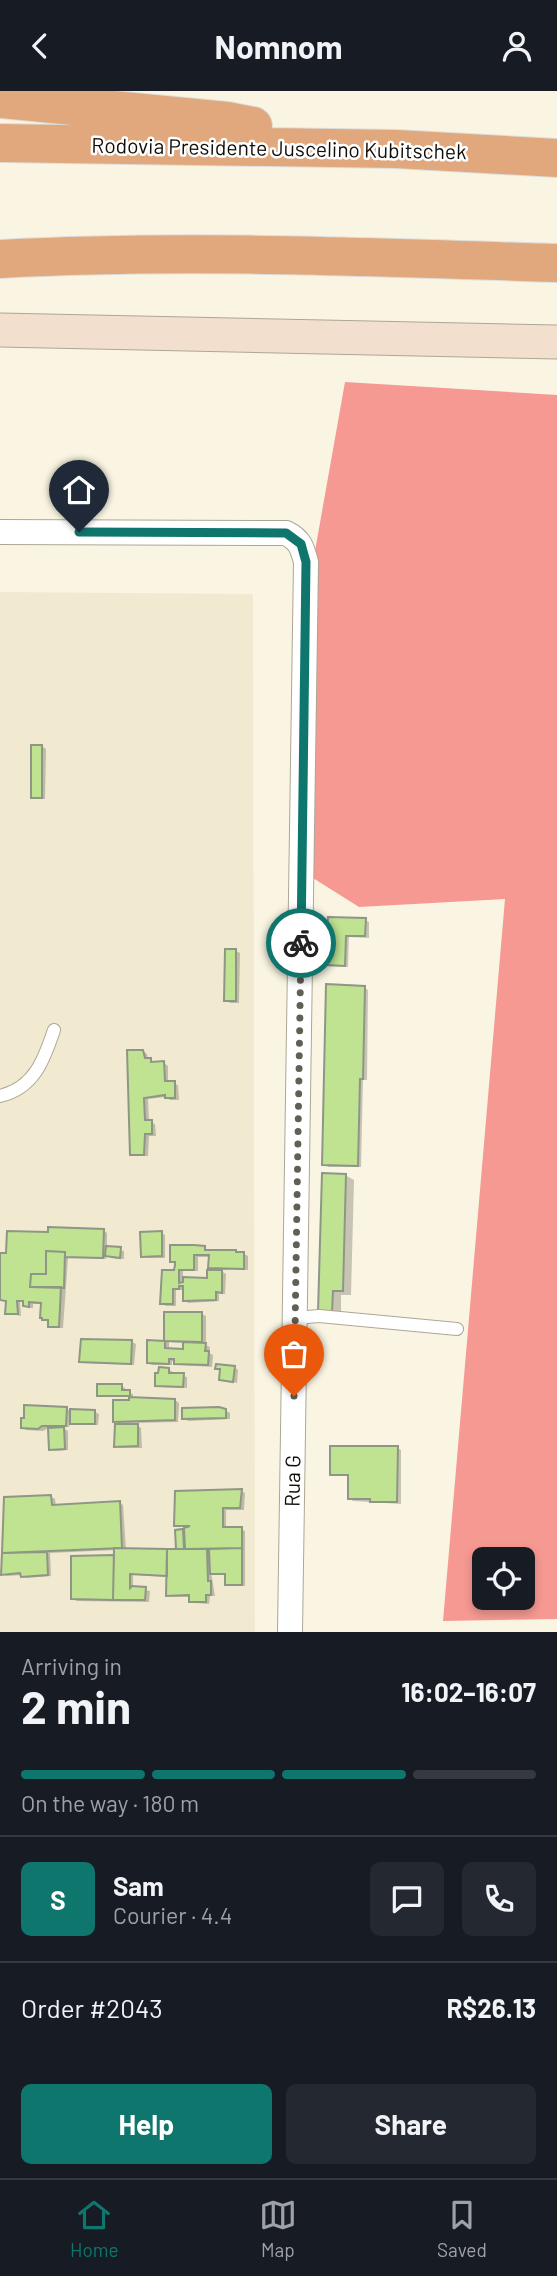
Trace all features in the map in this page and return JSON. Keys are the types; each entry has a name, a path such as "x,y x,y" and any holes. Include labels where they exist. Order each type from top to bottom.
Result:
{"highway":[{"path":"0,99 227,121 396,149"},
{"name":"Rodovia Presidente Juscelino Kubitschek","path":"0,143 396,149 557,158"},
{"path":"0,259 89,254 293,254 557,263"}],"main road":[{"path":"0,330 557,342"}],"street":[{"name":"Rua G","path":"0,532 286,533 301,544 306,562 290,1632"}],"lane":[{"path":"0,1095 14,1093 42,1065 54,1030"},
{"path":"295,1318 319,1316 457,1329"}],"shaded area":[{"path":"345,382 557,395 557,1619 443,1621 505,899 359,907 305,873 315,551"},
{"path":"0,592 253,594 255,1632 0,1632"}],"building":[{"path":"31,745 42,745 42,798 31,798"},
{"path":"328,917 366,918 365,936 346,936 345,966 326,965"},
{"path":"225,949 236,949 236,1001 224,1001"},
{"path":"326,984 365,986 358,1166 322,1165"},
{"path":"127,1050 143,1050 145,1058 151,1058 151,1062 164,1061 165,1081 175,1081 175,1098 165,1098 165,1095 144,1098 145,1120 152,1120 152,1134 145,1134 144,1155 130,1155"},
{"path":"322,1173 346,1174 343,1291 333,1291 332,1312 318,1312"},
{"path":"48,1227 104,1229 103,1258 65,1257 65,1252 46,1251 46,1274 31,1274 30,1287 61,1287 59,1327 48,1327 48,1320 40,1318 41,1303 29,1302 29,1307 23,1306 23,1301 17,1301 18,1314 5,1314 6,1301 0,1300 0,1253 6,1253 7,1231 48,1232"},
{"path":"162,1231 162,1256 141,1257 140,1232"},
{"path":"170,1245 205,1246 205,1250 244,1252 244,1269 208,1268 209,1255 194,1255 194,1270 179,1270 179,1283 183,1282 183,1277 207,1278 207,1270 222,1270 222,1293 216,1292 216,1300 183,1301 183,1286 179,1286 179,1289 173,1289 173,1304 160,1304 162,1270 174,1270 175,1265 175,1262 170,1262"},
{"path":"106,1246 121,1247 120,1258 105,1256"},
{"path":"46,1251 65,1252 64,1288 30,1287 31,1274 46,1274"},
{"path":"164,1312 202,1312 202,1342 164,1341"},
{"path":"81,1339 132,1340 131,1364 79,1362"},
{"path":"147,1340 165,1341 165,1348 183,1349 183,1342 206,1343 205,1351 209,1351 208,1365 174,1364 174,1359 169,1359 169,1364 147,1363"},
{"path":"216,1364 235,1366 233,1382 219,1380 220,1369 215,1369"},
{"path":"159,1367 169,1368 169,1373 184,1373 183,1387 155,1386 155,1373 158,1373"},
{"path":"97,1384 122,1384 122,1390 130,1390 130,1396 97,1396"},
{"path":"129,1397 175,1399 175,1420 113,1422 113,1400 129,1400"},
{"path":"24,1405 67,1407 66,1426 21,1428"},
{"path":"182,1408 226,1409 226,1418 182,1419"},
{"path":"70,1409 95,1410 95,1424 70,1424"},
{"path":"115,1424 138,1424 138,1446 114,1447"},
{"path":"64,1427 65,1449 49,1450 48,1428"},
{"path":"330,1446 398,1446 397,1502 348,1499 348,1475 330,1475"},
{"path":"242,1489 240,1508 223,1508 223,1527 242,1527 242,1548 185,1549 184,1528 190,1526 174,1526 175,1491"},
{"path":"51,1495 52,1505 120,1501 122,1548 2,1553 4,1497"},
{"path":"183,1529 184,1549 176,1549 175,1530"},
{"path":"114,1548 167,1549 167,1576 130,1574 130,1588 146,1587 145,1600 113,1600"},
{"path":"242,1548 242,1585 225,1585 225,1574 210,1574 209,1549"},
{"path":"167,1549 207,1549 211,1595 206,1595 206,1602 189,1602 189,1595 166,1596"},
{"path":"47,1552 48,1575 1,1575 2,1553"},
{"path":"114,1555 113,1600 71,1599 71,1556"}],"way so far":[{"path":"294,1396 301,943"}],"route":[{"path":"79,532 286,533 301,544 306,562 301,943"}]}
